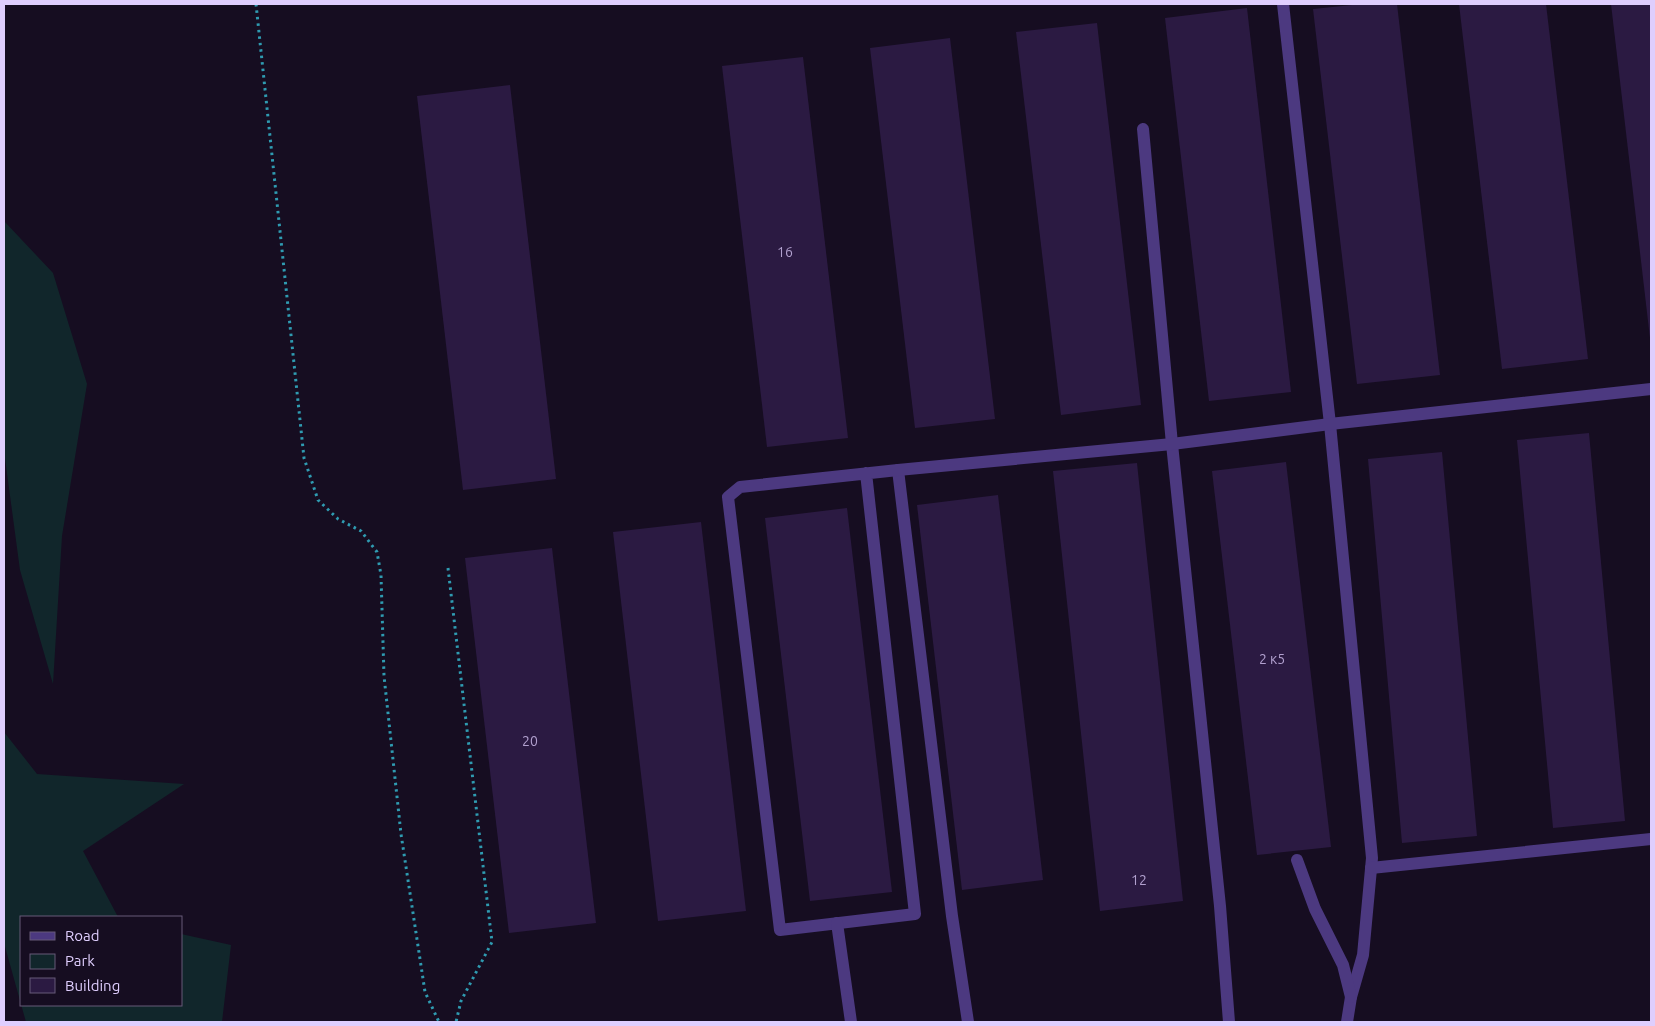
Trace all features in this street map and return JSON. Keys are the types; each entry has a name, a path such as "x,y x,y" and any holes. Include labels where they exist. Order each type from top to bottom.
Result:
{"lane":[{"path":"1283,4 1330,424 1372,858 1363,955 1351,997 1347,1022"},
{"path":"1143,129 1172,444 1220,906 1229,1022"},
{"path":"866,474 916,914 780,930 728,497 740,487 898,470 1172,444 1330,424 1651,388"},
{"path":"898,470 952,916 968,1022"},
{"path":"1371,868 1651,839"},
{"path":"1297,860 1315,908 1343,964 1351,997"},
{"path":"837,923 851,1022"}],"path":[{"path":"256,4 304,458 318,500 338,519 361,531 377,552 381,575 384,676 401,834 425,992 439,1022"},
{"path":"448,568 492,942 461,1001 456,1022"}],"green space":[{"path":"4,221 53,273 87,384 62,536 53,684 20,570 4,451"},
{"path":"4,732 37,774 184,784 83,851 117,916 20,916 20,1000 4,943"},
{"path":"182,934 231,945 222,1022 26,1022 21,1006 182,1006"}],"building":[{"path":"1362,4 1397,4 1440,375 1357,384 1313,9"},
{"path":"1459,4 1546,4 1588,359 1502,369"},
{"path":"1611,4 1651,4 1651,338 1650,338"},
{"path":"1247,8 1291,392 1209,401 1165,18"},
{"path":"1097,23 1141,405 1061,415 1016,32"},
{"path":"950,38 995,419 915,428 870,48"},
{"path":"803,57 848,438 767,447 722,66"},
{"path":"510,85 556,479 463,490 417,96"},
{"path":"1589,433 1625,821 1553,828 1517,440"},
{"path":"1442,452 1477,836 1402,843 1368,459"},
{"path":"1286,462 1331,847 1257,855 1212,471"},
{"path":"1137,463 1183,901 1100,911 1053,471"},
{"path":"998,495 1043,880 962,890 917,505"},
{"path":"847,508 892,892 810,901 765,518"},
{"path":"701,522 746,911 658,921 613,532"},
{"path":"552,548 596,923 509,933 465,558"}]}
